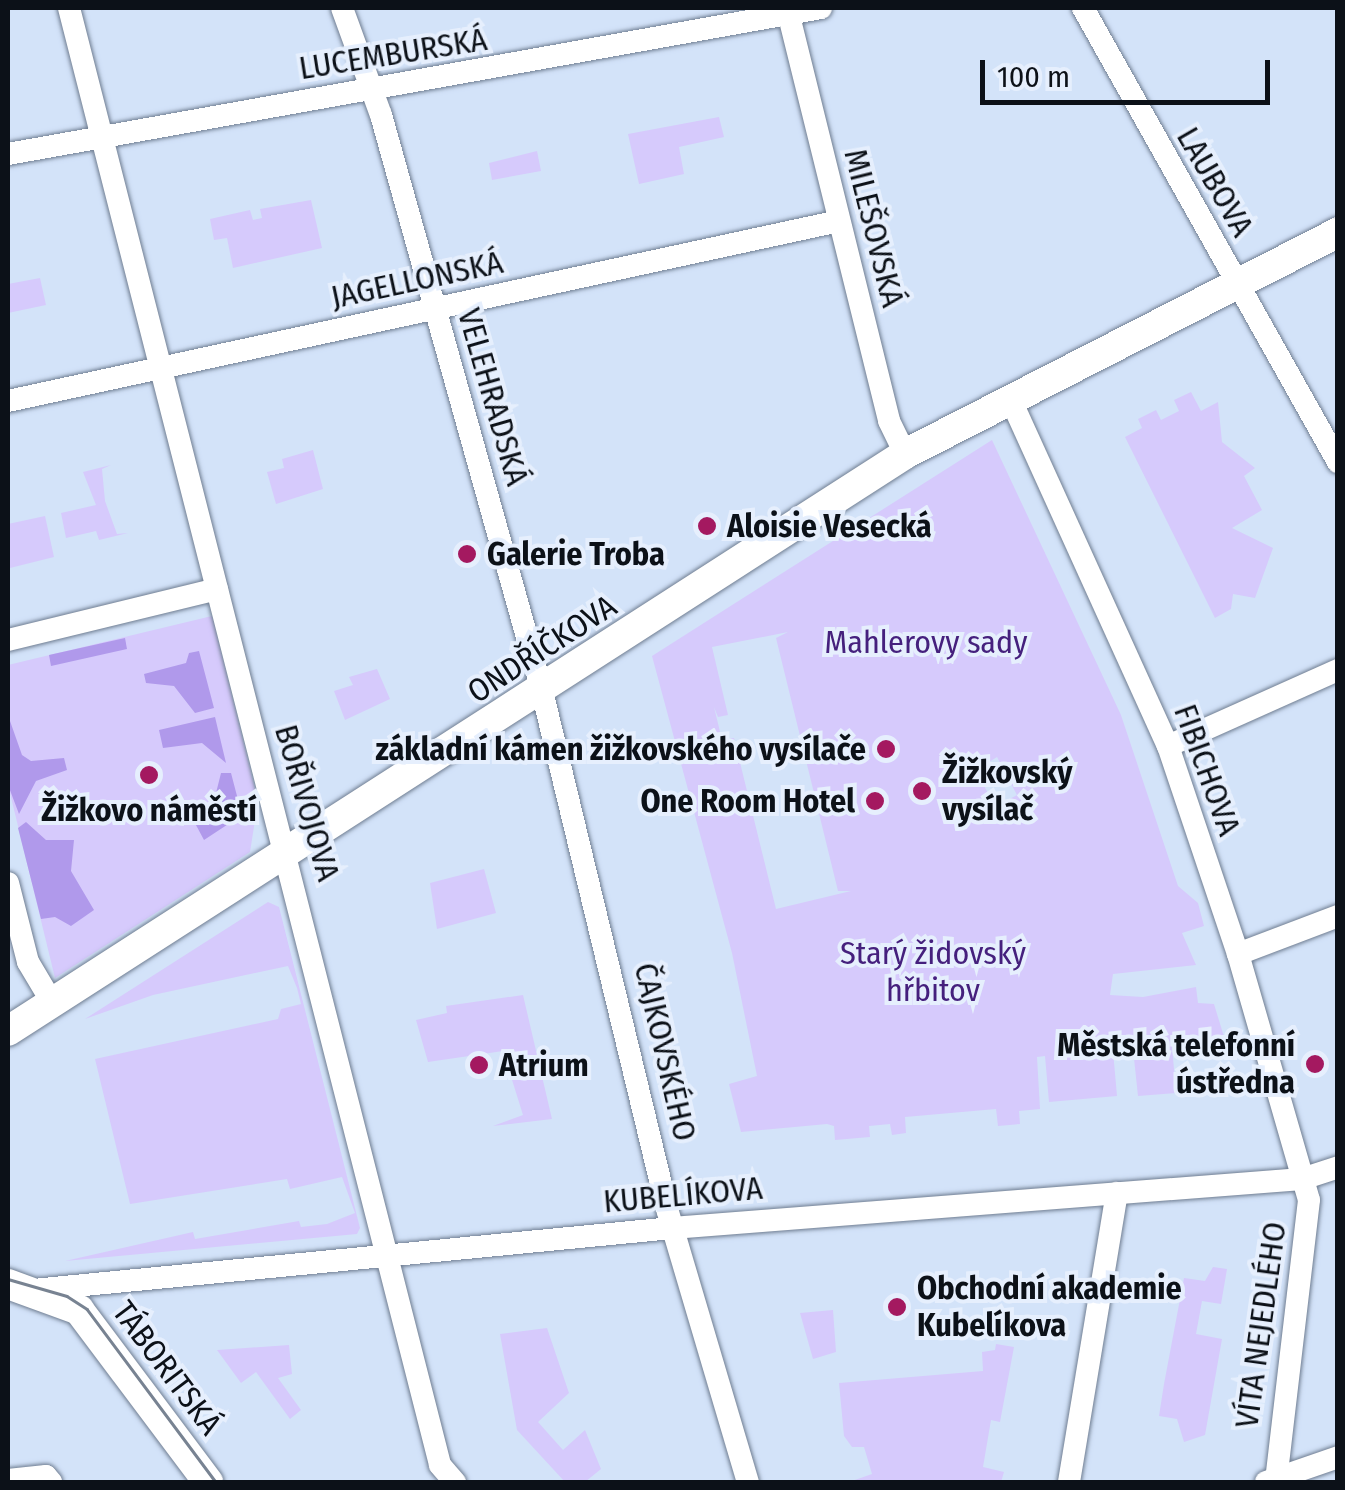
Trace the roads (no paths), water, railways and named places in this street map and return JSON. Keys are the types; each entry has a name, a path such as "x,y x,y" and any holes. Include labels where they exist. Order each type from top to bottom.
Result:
{"street":[{"name":"BOŘIVOJOVA","path":"69,8 391,1255 440,1465 455,1482"},
{"name":"VELEHRADSKÁ","path":"342,8 372,89 542,691"},
{"name":"LUCEMBURSKÁ","path":"8,154 821,8"},
{"name":"LAUBOVA","path":"1083,8 1338,462"},
{"name":"MILEŠOVSKÁ","path":"788,11 889,421 905,454"},
{"name":"JAGELLONSKÁ","path":"8,402 839,222"},
{"name":"ONDŘÍČKOVA","path":"8,1032 905,454 1338,232"},
{"name":"FIBICHOVA","path":"1010,398 1168,746 1238,954 1302,1179"},
{"path":"8,640 217,588"},
{"path":"1168,746 1338,670"},
{"name":"ČAJKOVSKÉHO","path":"542,691 672,1228 748,1482"},
{"path":"8,884 28,962 53,1004"},
{"path":"1238,954 1338,916"},
{"name":"KUBELÍKOVA","path":"20,1287 672,1228 1302,1179 1338,1166"},
{"name":"VÍTA NEJEDLÉHO","path":"1272,1481 1312,1217 1302,1179"},
{"path":"1069,1482 1117,1192"},
{"name":"TÁBORITSKÁ","path":"20,1287 63,1300 96,1327 208,1482"},
{"path":"1272,1481 1338,1457"},
{"path":"8,1480 46,1476 51,1482"}],"tram line":[{"path":"8,1279 67,1296 87,1309 216,1482"}],"place":[{"name":"Aloisie Vesecká","path":"707,526"},
{"name":"Galerie Troba","path":"467,554"},
{"name":"základní kámen žižkovského vysílače","path":"886,749"},
{"name":"Žižkovo náměstí","path":"149,775"},
{"name":"Žižkovský vysílač","path":"922,791"},
{"name":"One Room Hotel","path":"875,801"},
{"name":"Městská telefonní ústředna","path":"1315,1064"},
{"name":"Atrium","path":"479,1065"},
{"name":"Obchodní akademie Kubelíkova","path":"897,1307"}],"park label":[{"name":"Mahlerovy sady","path":"926,642"},
{"name":"Starý židovský hřbitov","path":"933,972"}]}
